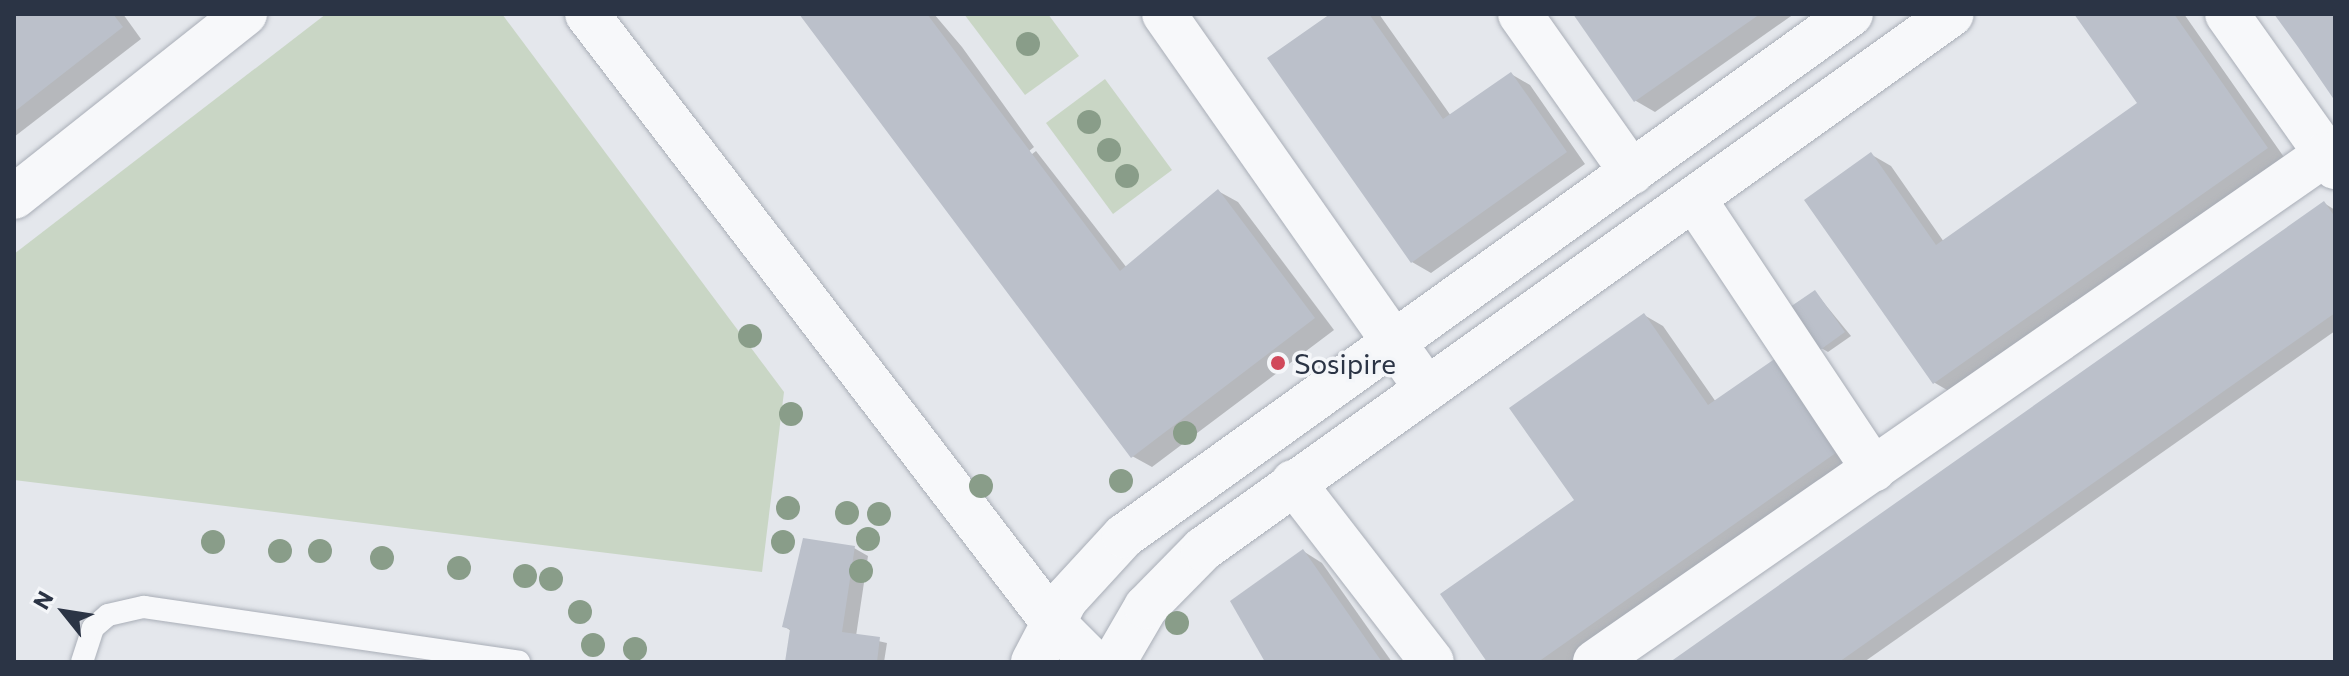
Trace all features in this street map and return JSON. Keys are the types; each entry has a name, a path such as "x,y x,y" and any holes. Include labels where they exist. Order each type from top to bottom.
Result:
{"street":[{"path":"14,197 245,14"},
{"path":"587,14 1052,621 1093,662"},
{"path":"1164,14 1390,343 1427,389"},
{"path":"1520,14 1632,173"},
{"path":"1114,662 1171,580 1293,482 1952,14"},
{"path":"1604,659 1874,470 2331,160 2227,14"},
{"path":"1033,662 1052,621 1124,536 1632,173 1842,16"},
{"path":"1694,199 1874,470"},
{"path":"1293,482 1432,662"}],"lane":[{"path":"82,662 93,628 108,615 144,607 519,662"}],"green space":[{"path":"326,14 502,14 784,392 762,572 14,480 14,254"},
{"path":"964,14 1048,14 1079,56 1025,95"},
{"path":"1105,79 1172,170 1113,214 1046,123"}],"building":[{"path":"14,14 113,14 123,27 14,112"},
{"path":"799,14 927,14 1120,271 1218,189 1315,318 1131,458"},
{"path":"1330,14 1369,14 1443,119 1511,72 1567,152 1411,263 1267,58"},
{"path":"1573,14 1760,14 1634,102"},
{"path":"2074,14 2174,14 2268,148 1933,384 1804,200 1871,152 1936,245 2137,103"},
{"path":"2274,14 2335,14 2335,101 2298,47"},
{"path":"2324,201 2335,217 2335,313 1839,662 1670,662"},
{"path":"1815,290 1845,332 1820,350 1790,307"},
{"path":"1644,313 1708,405 1776,358 1840,450 1538,662 1487,662 1440,594 1574,500 1509,408"},
{"path":"803,538 855,546 842,632 880,637 877,662 785,662 790,629 782,627"},
{"path":"1303,549 1382,662 1265,662 1230,601"}],"place":[{"name":"Sosipire","path":"1278,363"}]}
